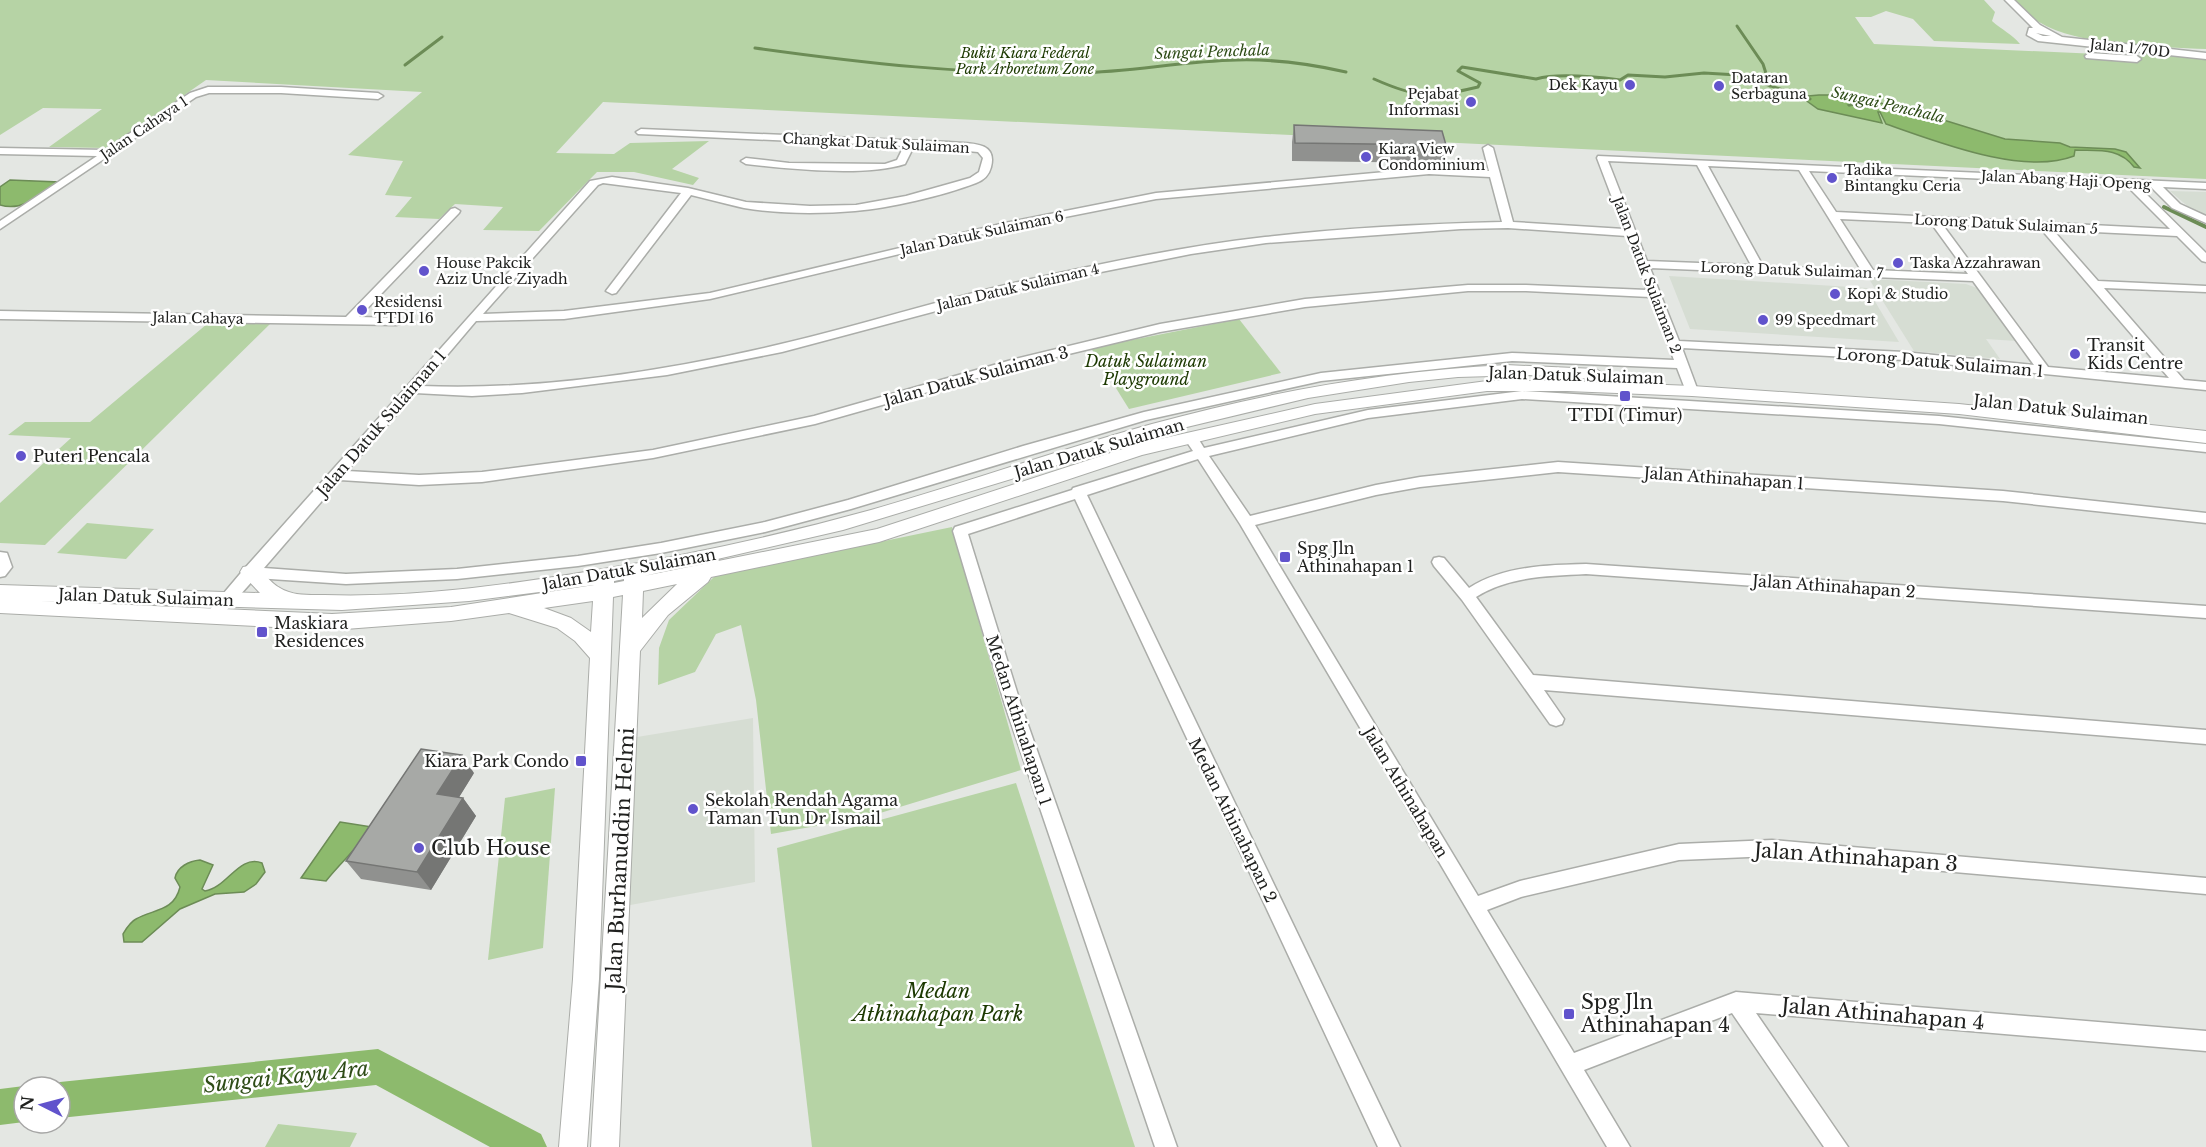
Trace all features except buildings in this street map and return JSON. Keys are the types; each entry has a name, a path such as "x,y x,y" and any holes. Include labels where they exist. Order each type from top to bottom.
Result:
{"main road":[{"name":"Jalan Datuk Sulaiman","path":"634,579 843,524 1155,429 1295,397 1429,375 1508,370 1686,378 1950,398 2206,425"},
{"name":"Jalan Datuk Sulaiman","path":"1,597 212,617 332,622 451,614 505,606 634,579 711,571 879,535 1138,450 1315,409 1418,395 1524,385 1686,378 1959,410 2041,424 2206,437"},
{"path":"1371,384 1422,382 1426,386 1418,395"},
{"path":"843,524 846,533 853,537 879,535"},
{"path":"630,650 645,626 662,607 684,588 711,571"},
{"path":"250,572 272,593 295,602"},
{"name":"Jalan Burhanuddin Helmi","path":"605,1147 613,1034 634,579"},
{"name":"Jalan Datuk Sulaiman","path":"1,597 396,602 604,584"},
{"name":"Jalan Burhanuddin Helmi","path":"573,1147 582,1035 604,584"},
{"path":"505,606 563,622 584,635 600,656"}],"street":[{"path":"2001,0 2032,30 2044,30"},
{"path":"2009,0 2037,27 2056,38"},
{"path":"2032,30 2030,33 2037,37 2056,38"},
{"name":"Jalan 1/70D","path":"2056,38 2206,55"},
{"path":"2089,56 2206,62"},
{"name":"Jalan Cahaya 1","path":"0,226 193,95 208,90 281,90 378,96"},
{"name":"Changkat Datuk Sulaiman","path":"551,230 594,183 602,180 688,192 746,206 810,209 856,208 907,199 974,180 984,173 988,158 981,149 641,132"},
{"path":"746,161 789,166 886,166 901,162 910,144"},
{"path":"1488,148 1508,225"},
{"path":"0,151 108,153"},
{"name":"Jalan Abang Haji Openg","path":"1602,158 2206,186"},
{"name":"Jalan Datuk Sulaiman 2","path":"1602,158 1686,378"},
{"path":"1701,163 1759,269"},
{"path":"1802,167 1869,273"},
{"name":"Jalan Datuk Sulaiman 6","path":"473,318 564,315 711,296 1005,226 1156,196 1418,172 1494,174"},
{"path":"2128,183 2206,259"},
{"path":"2154,184 2176,206 2206,220"},
{"path":"612,291 688,192"},
{"path":"349,320 454,211"},
{"name":"Lorong Datuk Sulaiman 5","path":"1832,215 2180,233"},
{"path":"1934,220 2045,370"},
{"name":"Jalan Datuk Sulaiman 4","path":"411,388 472,392 522,389 709,364 782,348 1025,284 1191,251 1328,235 1461,226 1508,225 1631,232"},
{"path":"2044,226 2180,383"},
{"name":"Jalan Datuk Sulaiman 1","path":"212,617 551,230"},
{"name":"Lorong Datuk Sulaiman 7","path":"1643,264 1977,278"},
{"path":"2094,284 2206,289"},
{"name":"Jalan Datuk Sulaiman 3","path":"335,475 419,480 482,477 653,454 815,420 1019,362 1160,328 1305,303 1468,288 1526,288 1654,294"},
{"name":"Jalan Cahaya","path":"0,315 396,321"},
{"name":"Lorong Datuk Sulaiman 1","path":"1673,344 1904,356 2206,386"},
{"name":"Jalan Datuk Sulaiman","path":"250,572 346,579 457,574 578,561 661,548 765,527 851,504 1144,416 1321,378 1512,357 1686,378"},
{"name":"Jalan Datuk Sulaiman","path":"1202,453 1368,414 1522,396 2041,424 2206,448"},
{"name":"Jalan Athinahapan","path":"1191,438 1246,522 1617,1146"},
{"path":"1138,450 1148,458 1149,469"},
{"name":"Medan Athinahapan 1","path":"1166,1147 1016,716 960,531 1078,491 1202,453"},
{"name":"Jalan Athinahapan 1","path":"1246,522 1376,490 1420,482 1558,467 2003,496 2206,518"},
{"name":"Medan Athinahapan 2","path":"1078,491 1389,1147"},
{"path":"0,557 5,567 0,572"},
{"path":"1439,562 1467,596 1477,613 1556,719"},
{"name":"Jalan Athinahapan 2","path":"1467,596 1491,582 1511,577 1565,569 1586,569 2206,612"},
{"path":"1529,681 1555,685 2206,737"},
{"name":"Jalan Athinahapan 3","path":"1476,906 1520,889 1679,852 1772,848 2206,886"},
{"path":"1736,1002 1837,1147"},
{"name":"Jalan Athinahapan 4","path":"1570,1065 1736,1002 2206,1041"}],"shaded area":[{"path":"2170,191 2206,192 2206,217 2192,210"},
{"path":"1669,276 1867,288 1899,342 1690,329"},
{"path":"1869,279 1966,284 1977,288 2016,341 1986,339 2000,359 1914,351"},
{"name":"Sekolah Rendah Agama Taman Tun Dr Ismail","path":"753,718 755,882 625,906 637,737"}],"green space":[{"name":"Bukit Kiara Federal Park Arboretum Zone","path":"0,0 1984,0 1995,12 1992,21 2020,44 1934,41 1913,19 1886,11 1871,17 1855,17 1874,44 2142,56 2146,54 2206,59 2206,179 603,102 556,153 614,154 630,143 709,141 672,169 699,178 693,185 634,172 597,172 539,231 483,230 503,207 455,204 439,219 395,217 412,197 385,195 403,161 348,155 422,92 206,80 108,148 49,147 102,109 43,108 0,135"},
{"path":"2015,0 2206,0 2206,49 2120,44 2075,36 2039,22"},
{"name":"Datuk Sulaiman Playground","path":"1239,319 1281,373 1129,409 1091,348"},
{"path":"207,324 270,324 45,545 0,543 0,503 71,438 8,435 25,422 90,422"},
{"path":"87,523 154,529 126,559 57,553"},
{"path":"952,527 1021,770 867,817 771,834 756,700 741,625 716,634 695,672 658,685 659,648 669,620 715,576"},
{"name":"Medan Athinahapan Park","path":"1016,783 1135,1147 812,1147 777,848"},
{"path":"555,788 543,948 488,960 505,798"},
{"path":"278,1124 357,1133 350,1147 265,1147"}],"water":[{"path":"1841,95 1867,101 1849,106 1871,101 1908,109 2005,139 2060,143 2070,147 2115,149 2126,152 2140,168 2134,167 2122,156 2108,151 2075,150 2074,156 2053,161 2030,162 1979,154 1886,124 1880,112 1878,112 1882,123 1818,109 1804,99 1808,96"},
{"path":"10,180 58,182 31,201 8,207 0,205 0,187"},
{"path":"340,822 372,827 326,881 301,878"},
{"path":"200,860 213,865 202,889 205,891 213,889 246,863 254,861 262,863 265,872 256,884 244,892 215,894 180,909 142,942 124,942 123,934 132,922 162,909 173,901 180,887 175,878 181,868 188,863"}],"waterway":[{"path":"1737,26 1763,64 1770,86"},
{"path":"405,65 442,37"},
{"name":"Sungai Penchala","path":"755,48 875,63 997,72 1078,73 1197,62 1251,60 1292,63 1346,72"},
{"name":"Sungai Penchala","path":"1374,79 1403,90 1425,95 1478,87 1480,83 1458,71 1462,67 1536,79 1566,76 1620,80 1628,75 1665,77 1704,73 1738,75 1770,86"},
{"name":"Sungai Penchala","path":"1770,86 1810,99"},
{"name":"Sungai Penchala","path":"2164,207 2206,227"},
{"name":"Sungai Kayu Ara","path":"72,1099 378,1067 528,1147"},
{"name":"Sungai Kayu Ara","path":"0,1107 12,1106"}],"place":[{"name":"Dek Kayu","path":"1630,85"},
{"name":"Dataran Serbaguna","path":"1719,86"},
{"name":"Pejabat Informasi","path":"1471,102"},
{"name":"Kiara View Condominium","path":"1366,157"},
{"name":"Tadika Bintangku Ceria","path":"1832,178"},
{"name":"Taska Azzahrawan","path":"1898,263"},
{"name":"House Pakcik Aziz Uncle Ziyadh","path":"424,271"},
{"name":"Kopi & Studio","path":"1835,294"},
{"name":"Residensi TTDI 16","path":"362,310"},
{"name":"99 Speedmart","path":"1763,320"},
{"name":"Transit Kids Centre","path":"2075,354"},
{"name":"TTDI (Timur)","path":"1625,396"},
{"name":"Puteri Pencala","path":"21,456"},
{"name":"Spg Jln Athinahapan 1","path":"1285,557"},
{"name":"Maskiara Residences","path":"262,632"},
{"name":"Kiara Park Condo","path":"581,761"},
{"name":"Sekolah Rendah Agama Taman Tun Dr Ismail","path":"693,809"},
{"name":"Club House","path":"419,848"},
{"name":"Spg Jln Athinahapan 4","path":"1569,1014"}]}
